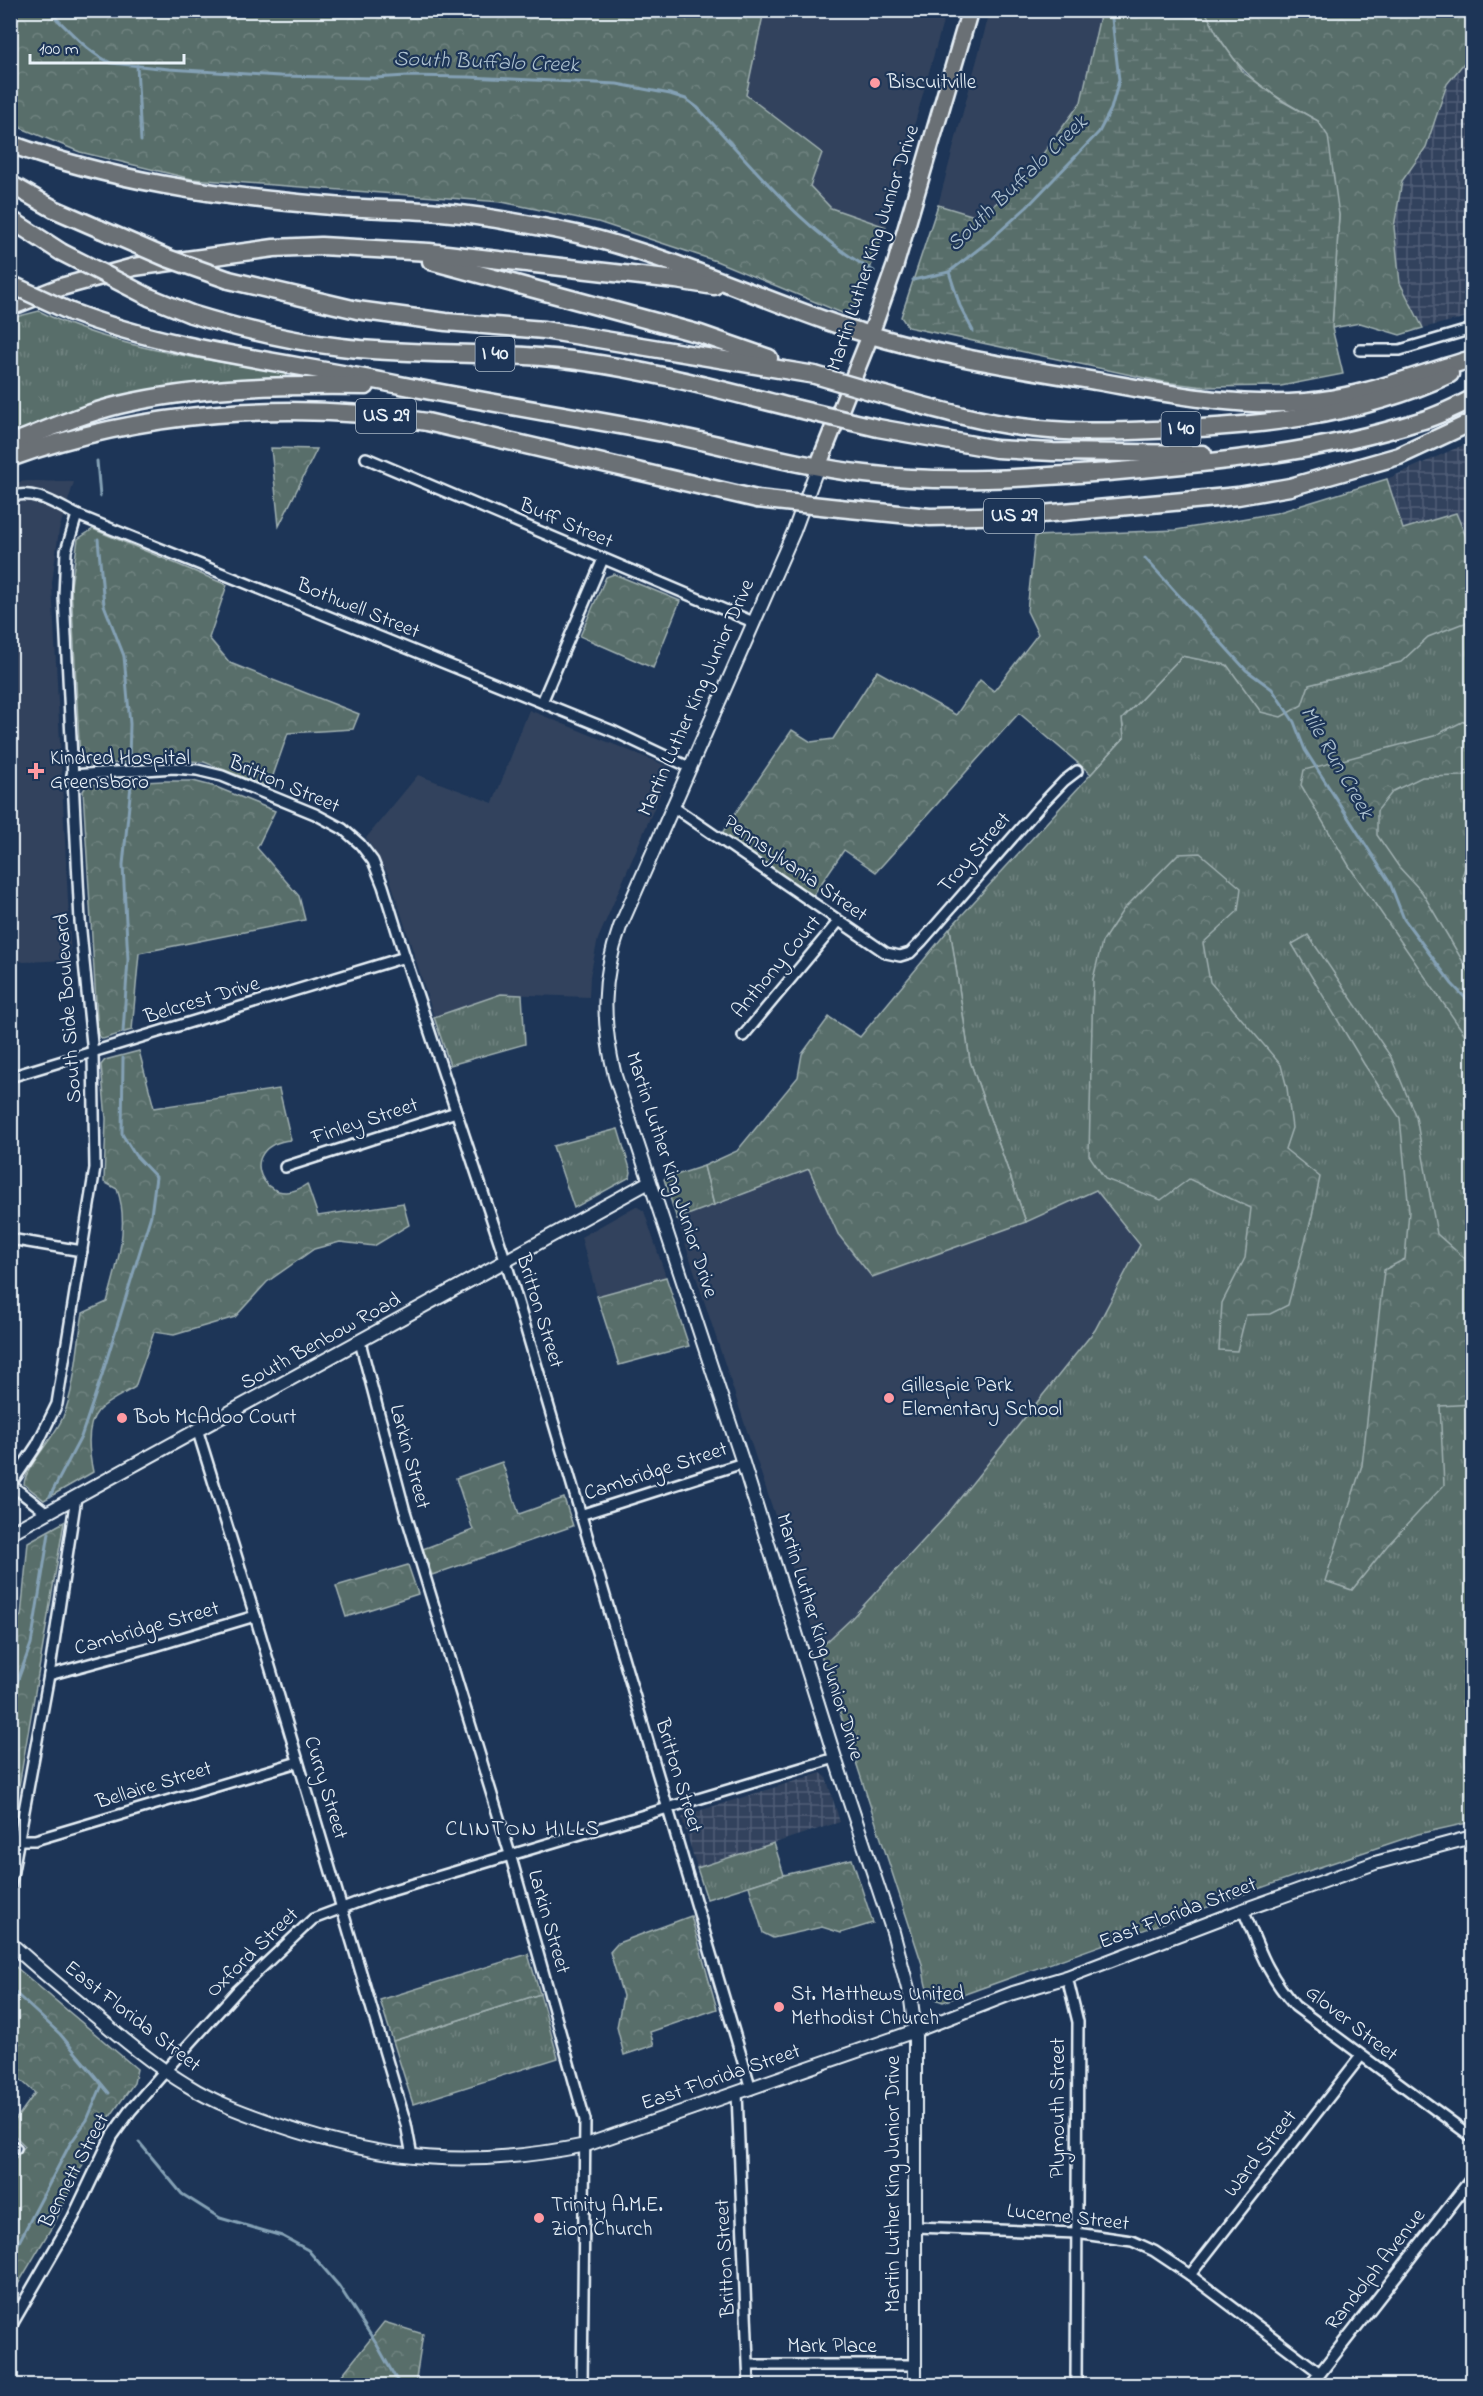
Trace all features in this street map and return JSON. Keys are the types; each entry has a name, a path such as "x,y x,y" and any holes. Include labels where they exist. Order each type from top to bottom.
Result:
{"highway":[{"name":"Martin Luther King Junior Drive","path":"818,466 870,336 895,266 970,10"},
{"path":"10,144 127,178 184,190 321,205 446,213 553,229 605,240 644,252 870,336 1022,369 1180,396 1255,404 1308,402 1373,390 1473,361"},
{"name":"I 40","path":"10,184 54,209 167,258 229,280 357,310 446,322 544,330 815,375 884,395 1020,427 1088,432 1194,429 1297,418 1425,386 1473,361"},
{"name":"I 40","path":"10,219 61,252 149,297 191,314 278,338 342,348 478,353 585,362 672,379 878,428 996,449 1264,455 1332,443 1421,421 1473,399"},
{"path":"10,307 61,286 134,267 274,248 321,246 429,252 676,280 754,293"},
{"path":"374,249 438,262 700,334 815,375"},
{"path":"10,284 105,325 157,339 483,402 669,434 863,474 962,479 1101,472 1264,455"},
{"path":"10,444 117,406 223,389 298,386 371,387 483,402"},
{"name":"US 29","path":"10,458 81,436 162,421 252,413 316,412 381,415 487,435 758,499 930,518 1031,516 1238,496 1290,487 1399,456 1473,422"}],"main road":[{"name":"Martin Luther King Junior Drive","path":"818,466 794,531 620,927 607,969 605,997 610,1052 649,1182 743,1463 835,1758 893,1932 911,2000 915,2031 915,2385"},
{"name":"South Benbow Road","path":"10,1533 198,1432 649,1182"},
{"name":"East Florida Street","path":"10,1943 59,1986 165,2071 187,2086 227,2106 337,2144 412,2156 466,2160 503,2158 539,2155 586,2145 915,2031 1013,1993 1067,1977 1375,1863 1473,1837"}],"street":[{"path":"1360,350 1400,350 1473,329"},
{"name":"Buff Street","path":"366,458 753,622"},
{"name":"Bothwell Street","path":"10,497 27,494 46,499 77,515 542,702 689,766"},
{"name":"South Side Boulevard","path":"11,1484 38,1446 57,1404 95,1168 93,1054 80,921 63,596 66,551 77,515"},
{"path":"542,702 603,559"},
{"name":"Britton Street","path":"72,776 174,768 197,770 222,776 315,814 343,829 360,844 373,861 506,1262 751,2089"},
{"name":"Troy Street","path":"900,956 910,953 922,941 1041,805 1077,771"},
{"name":"Pennsylvania Street","path":"672,806 838,922 886,953 900,956"},
{"name":"Anthony Court","path":"743,1036 838,922"},
{"name":"Belcrest Drive","path":"10,1077 93,1054 405,957"},
{"name":"Finley Street","path":"285,1167 456,1112"},
{"path":"10,1239 82,1251"},
{"name":"Larkin Street","path":"360,1342 404,1508 510,1854 585,2120 582,2385"},
{"name":"Curry Street","path":"198,1432 342,1906 406,2124 412,2156"},
{"name":"Cambridge Street","path":"580,1515 743,1463"},
{"path":"11,1484 47,1513"},
{"path":"10,1887 49,1675 76,1497"},
{"name":"Cambridge Street","path":"49,1675 255,1616"},
{"name":"Oxford Street","path":"165,2071 238,1990 293,1936 314,1919 342,1906 510,1854 835,1758"},
{"name":"Bellaire Street","path":"19,1840 35,1840 298,1762"},
{"name":"Glover Street","path":"1243,1910 1263,1960 1276,1985 1295,2006 1473,2137"},
{"name":"Plymouth Street","path":"1067,1977 1078,2022 1076,2385"},
{"name":"Ward Street","path":"1190,2275 1361,2056"},
{"name":"Bennett Street","path":"10,2326 73,2218 112,2136 130,2111 165,2071"},
{"name":"Britton Street","path":"737,2093 748,2385"},
{"name":"Randolph Avenue","path":"1310,2385 1473,2178"},
{"name":"Lucerne Street","path":"915,2227 1076,2233 1132,2241 1154,2251 1190,2275 1320,2373"},
{"name":"Mark Place","path":"749,2365 915,2365"}],"shaded area":[{"path":"764,11 946,11 886,227 831,208 810,186 746,95"},
{"path":"990,11 1101,11 1101,15 1081,102 1020,185 978,217 938,205"},
{"path":"1472,53 1472,316 1423,328 1400,283 1394,227 1402,181 1426,147 1447,84"},
{"path":"1472,441 1472,551 1456,513 1403,529 1387,479"},
{"name":"Kindred Hospital Greensboro","path":"74,482 59,530 52,583 71,960 24,962 11,959 10,483"},
{"path":"529,710 667,766 670,771 598,939 590,976 589,997 501,994 434,1017 389,876 366,838 418,775 493,803"},
{"name":"Gillespie Park Elementary School","path":"809,1169 838,1234 872,1277 1026,1222 1096,1190 1140,1245 1095,1330 945,1517 851,1619 819,1649 677,1219"},
{"path":"636,1206 644,1211 666,1277 597,1296 581,1237"},
{"path":"821,1773 826,1777 840,1822 697,1868 682,1818 685,1815"}],"green space":[{"path":"10,11 764,11 746,95 822,153 810,186 831,208 886,227 855,308 842,313 716,261 598,222 502,202 192,179 80,152 11,124"},
{"path":"1101,11 1205,11 1219,38 1244,73 1282,101 1318,121 1328,136 1339,215 1332,328 1343,374 1281,386 1204,387 1164,382 908,327 901,317 938,205 978,217 1020,185 1081,102"},
{"path":"1205,11 1472,11 1472,53 1447,84 1426,147 1402,181 1394,227 1400,283 1423,328 1400,335 1360,323 1332,328 1339,215 1318,121 1264,88 1238,64"},
{"path":"39,311 98,335 129,344 287,373 286,379 122,399 71,411 11,435 11,318"},
{"path":"271,448 317,449 279,526"},
{"path":"1387,479 1403,529 1456,513 1472,551 1472,622 1428,637 1401,662 1309,685 1302,705 1281,717 1261,712 1227,665 1182,656 1122,719 1124,738 1091,774 1019,713 876,872 844,850 812,897 722,833 792,730 811,742 833,739 877,671 956,715 980,680 994,691 1038,634 1027,611 1035,536 1176,530 1276,513"},
{"path":"93,529 227,585 209,638 230,663 359,714 353,729 288,733 269,787 204,762 175,760 84,765 80,761 71,586 78,539"},
{"path":"614,574 680,601 653,668 580,636 606,577"},
{"path":"1472,604 1472,1822 1418,1834 1311,1870 943,2002 932,1996 926,1988 922,1964 819,1649 851,1619 945,1517 1095,1330 1140,1245 1096,1190 1026,1222 970,1061 950,928 1124,738 1122,719 1182,656 1228,665"},
{"path":"1472,717 1472,773 1462,776 1422,777 1393,791 1377,811 1377,835 1399,867 1422,892 1472,977 1472,1045 1351,869 1301,785 1304,770 1434,736"},
{"path":"193,781 216,787 275,811 257,848 299,896 305,920 139,953 132,1030 103,1039 98,1035 83,791 87,785"},
{"path":"1472,850 1472,901 1462,876"},
{"path":"1200,853 1241,888 1238,911 1203,943 1210,982 1281,1065 1287,1088 1292,1128 1285,1149 1320,1177 1288,1305 1270,1314 1246,1315 1237,1351 1219,1350 1222,1303 1245,1258 1251,1208 1189,1179 1161,1200 1105,1179 1089,1155 1093,979 1102,942 1123,910 1178,854"},
{"path":"950,928 970,1061 1026,1222 872,1277 838,1234 809,1169 714,1205 704,1166 737,1151 798,1077 802,1054 829,1017 860,1037"},
{"path":"1308,935 1391,1057 1416,1117 1437,1234 1472,1265 1472,1404 1440,1406 1444,1485 1387,1546 1352,1590 1325,1581 1362,1465 1384,1270 1405,1259 1409,1211 1400,1118 1364,1064 1292,944"},
{"path":"501,994 522,995 525,1044 450,1065 434,1017"},
{"path":"139,1051 154,1108 279,1089 291,1140 273,1145 263,1153 259,1164 261,1176 268,1185 278,1191 292,1191 307,1184 318,1216 403,1203 409,1225 374,1246 340,1242 314,1249 267,1282 235,1317 174,1335 154,1332 135,1387 106,1404 94,1417 89,1440 93,1472 44,1500 24,1484 26,1477 63,1417 73,1379 83,1313 107,1302 121,1246 121,1202 117,1189 104,1182 106,1119 101,1065 105,1060"},
{"path":"618,1129 631,1172 630,1177 574,1208 553,1146"},
{"path":"704,1166 714,1205 677,1219 664,1179"},
{"path":"666,1277 689,1346 619,1365 597,1296"},
{"path":"502,1462 519,1514 564,1498 573,1526 432,1575 423,1549 473,1530 456,1478"},
{"path":"64,1522 11,1833 11,1622 21,1616 28,1542"},
{"path":"408,1565 418,1594 346,1617 336,1586"},
{"path":"774,1843 784,1875 707,1899 697,1868"},
{"path":"852,1859 873,1923 841,1933 822,1927 773,1938 763,1933 749,1886"},
{"path":"691,1916 717,2009 650,2032 654,2045 624,2055 617,2027 623,1996 610,1952 618,1943"},
{"path":"528,1954 540,1994 393,2041 380,2000"},
{"path":"11,1963 137,2069 134,2083 97,2135 56,2220 11,2296 11,2164 25,2146 11,2132 11,2126 35,2093 11,2071"},
{"path":"540,1994 558,2058 413,2104 393,2041"},
{"path":"384,2322 423,2334 415,2385 334,2385"}],"waterway":[{"name":"South Buffalo Creek","path":"47,10 85,46 111,63 280,76 468,77 617,84 686,99 698,108 802,218 824,238 874,271"},
{"name":"South Buffalo Creek","path":"913,280 949,272 989,241 1027,207 1099,132 1111,109 1119,80 1111,10"},
{"path":"137,65 141,141"},
{"name":"Mile Run Creek","path":"949,272 960,306 973,331"},
{"path":"97,461 100,496"},
{"path":"98,539 104,605 124,656 130,724 129,760"},
{"name":"Mile Run Creek","path":"1145,558 1246,670 1272,689 1294,722 1305,750 1390,883 1404,919 1452,984 1472,1005"},
{"path":"123,1032 128,960 123,865 131,785"},
{"path":"50,1496 81,1437 151,1215 156,1177 135,1155 122,1134 123,1058"},
{"path":"10,1717 16,1685 31,1644 49,1533"},
{"path":"10,1988 60,2034 109,2093"},
{"path":"10,2259 70,2144 87,2120 102,2085"},
{"path":"139,2142 182,2194 220,2218 282,2236 308,2250 339,2286 400,2386"}],"place":[{"name":"Biscuitville","path":"875,83"},
{"name":"Kindred Hospital Greensboro","path":"36,771"},
{"name":"Gillespie Park Elementary School","path":"889,1398"},
{"name":"Bob McAdoo Court","path":"122,1418"},
{"name":"St. Matthews United Methodist Church","path":"779,2007"},
{"name":"Trinity A.M.E. Zion Church","path":"539,2218"}],"district":[{"name":"CLINTON HILLS","path":"523,1830"}]}
